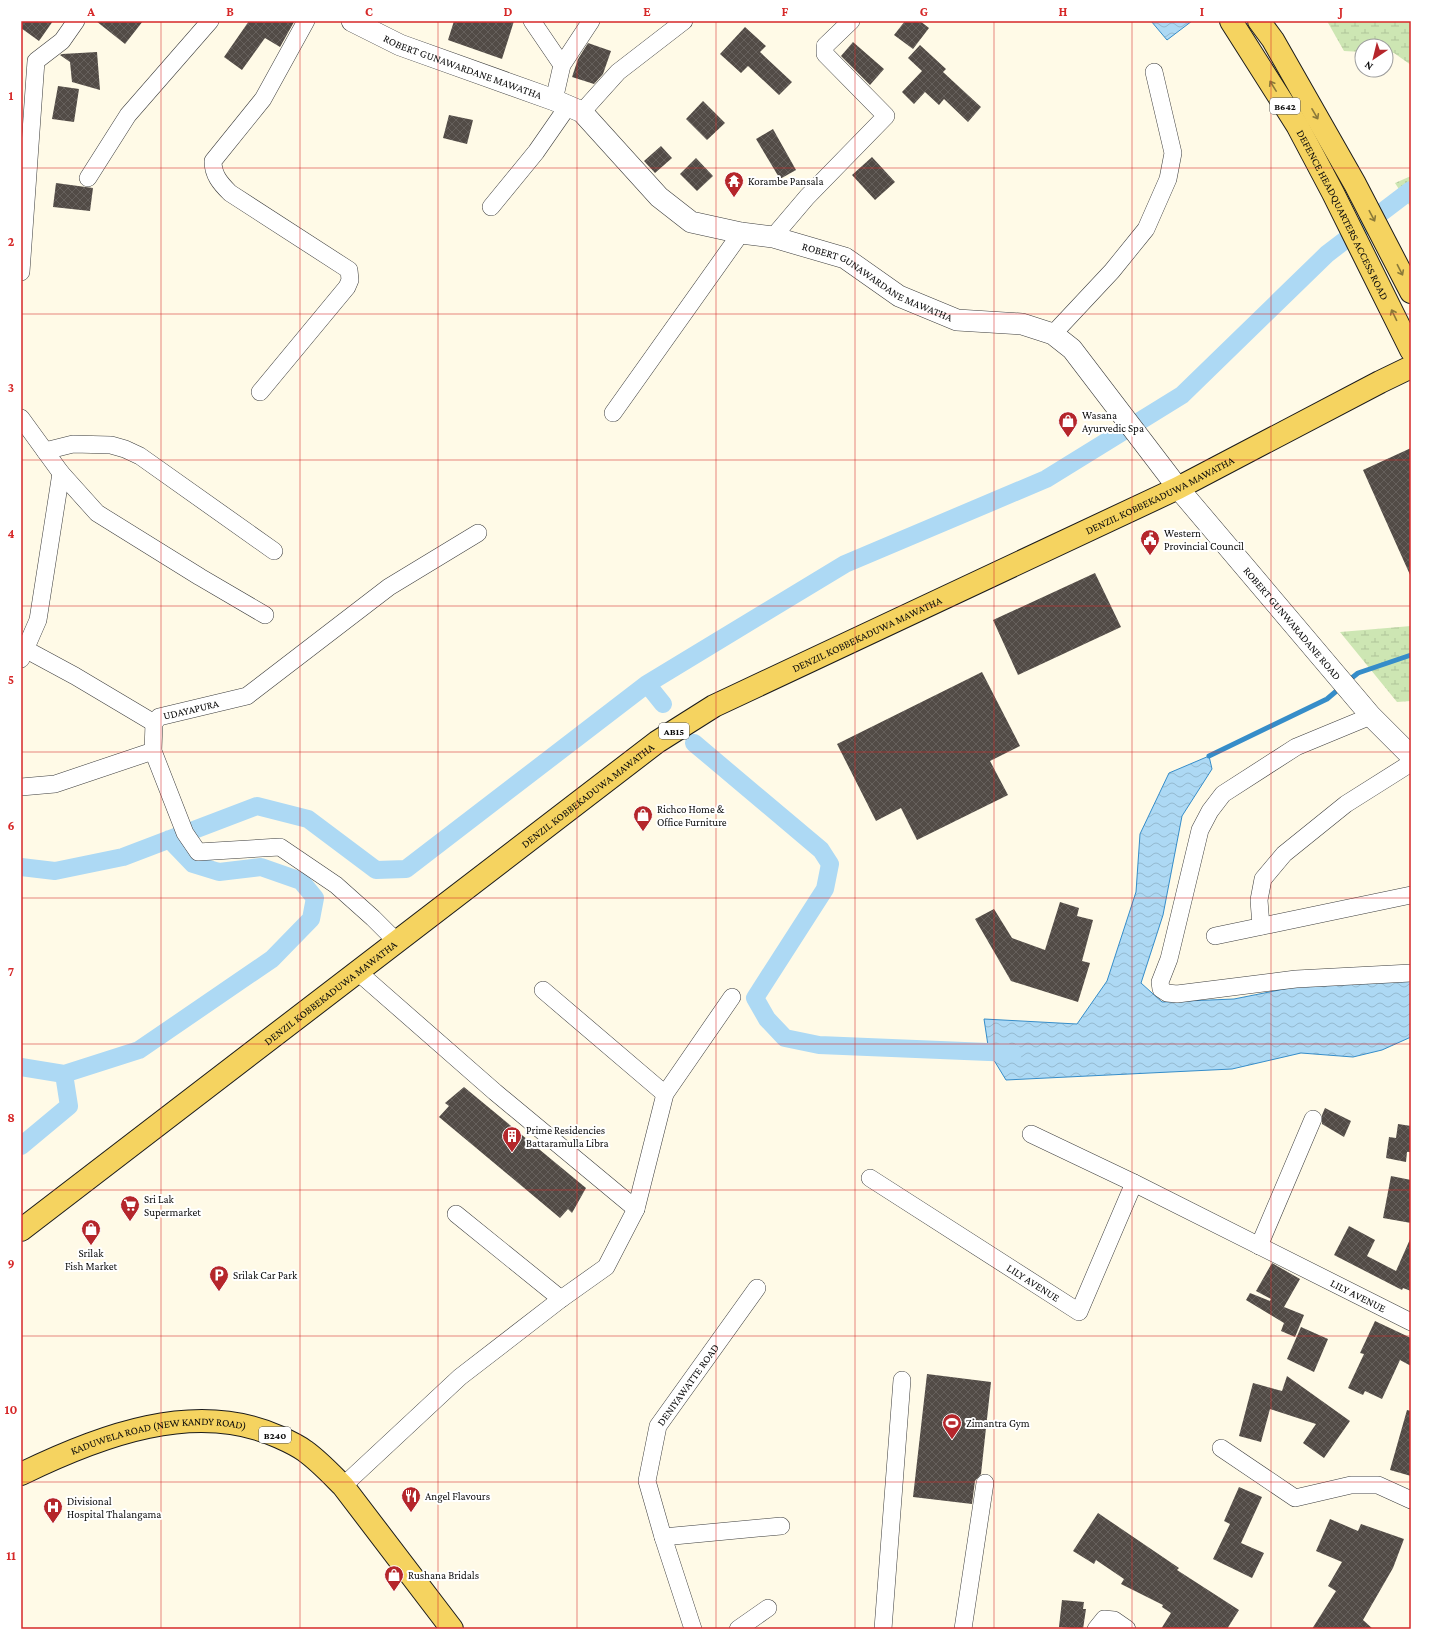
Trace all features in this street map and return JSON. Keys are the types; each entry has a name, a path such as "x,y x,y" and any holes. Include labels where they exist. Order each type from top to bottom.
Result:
{"main road":[{"name":"DEFENCE HEADQUARTERS ACCESS ROAD","path":"1232,21 1297,125 1366,258 1411,350"},
{"name":"DEFENCE HEADQUARTERS ACCESS ROAD","path":"1259,21 1273,40 1355,184 1411,292"},
{"name":"DENZIL KOBBEKADUWA MAWATHA","path":"21,1230 657,742 714,706 1178,488 1411,367"},
{"name":"KADUWELA ROAD (NEW KANDY ROAD)","path":"21,1474 98,1441 126,1432 166,1424 211,1420 258,1428 291,1442 325,1467 343,1486 452,1629"}],"street":[{"path":"21,272 36,61 62,41 76,21"},
{"path":"88,178 128,115 210,21"},
{"path":"260,392 347,286 350,280 349,270 230,193 218,180 213,169 213,161 263,99 306,21"},
{"name":"ROBERT GUNAWARDANE MAWATHA","path":"352,21 400,45 568,106 659,197 691,222 741,233 773,237 845,258 899,296 957,320 1022,324 1053,334 1072,349 1178,488"},
{"path":"532,21 562,65"},
{"name":"ROBERT GUNAWARDANE MAWATHA","path":"568,106 562,65 591,21"},
{"path":"492,207 536,152 568,106 618,72 684,21"},
{"path":"773,237 806,197 886,116 826,54 825,46 851,21"},
{"path":"1053,334 1112,271 1146,230 1168,179 1173,153 1154,72"},
{"path":"613,412 741,233"},
{"path":"21,418 61,473 97,513 265,615"},
{"path":"45,451 73,444 111,446 125,449 140,456 274,551"},
{"path":"61,473 38,620 23,654 75,676 154,723"},
{"name":"ROBERT GUNWARADANE ROAD","path":"1178,488 1366,709 1411,756"},
{"name":"UDAYAPURA","path":"397,942 336,885 280,847 198,852 185,833 154,751 154,723 159,717 246,696 389,586 478,533"},
{"path":"1366,709 1296,747 1224,794 1210,811 1200,830 1169,959 1160,982 1161,989 1167,993 1176,994 1296,979 1411,973"},
{"path":"21,787 55,784 154,751"},
{"path":"1261,926 1259,900 1263,879 1284,854 1346,804 1411,763"},
{"path":"1215,936 1411,895"},
{"path":"358,972 495,1092 636,1209"},
{"path":"544,990 666,1094"},
{"path":"343,1486 460,1377 561,1299 606,1267 636,1209 666,1094 732,997"},
{"path":"1259,1246 1313,1119"},
{"name":"LILY AVENUE","path":"1031,1134 1134,1183 1411,1322"},
{"name":"LILY AVENUE","path":"870,1178 1080,1312 1134,1183"},
{"path":"456,1214 561,1299"},
{"name":"DENIYAWATTE ROAD","path":"693,1629 663,1537 647,1481 658,1426 757,1288"},
{"path":"883,1629 902,1380"},
{"path":"1221,1448 1295,1498 1351,1485 1378,1484 1411,1500"},
{"path":"963,1629 985,1483"},
{"path":"663,1537 781,1526"},
{"path":"738,1629 768,1608"},
{"path":"1096,1629 1104,1619 1114,1620 1127,1629"}],"green space":[{"path":"1327,21 1411,21 1411,65 1394,53 1394,38 1354,38 1354,52 1344,51"},
{"path":"1411,176 1411,208 1395,183"},
{"path":"1411,626 1411,701 1397,702 1340,632"}],"water":[{"path":"1151,21 1192,21 1167,40"},
{"path":"1209,756 1212,769 1182,816 1163,915 1141,983 1162,1002 1234,999 1370,972 1411,979 1411,1037 1382,1050 1353,1057 1301,1053 1232,1069 1006,1080 989,1052 984,1019 1077,1024 1107,981 1136,892 1140,834 1169,773"}],"building":[{"path":"21,21 53,21 39,41 21,28"},
{"path":"96,21 143,21 125,44"},
{"path":"249,21 294,22 280,47 265,38 242,70 224,57"},
{"path":"454,21 514,21 502,59 448,40"},
{"path":"905,21 920,21 929,28 913,49 894,35"},
{"path":"745,27 766,46 760,52 792,82 779,95 748,66 741,73 720,54"},
{"path":"853,42 884,69 870,85 841,56"},
{"path":"588,43 611,51 603,74 594,84 572,77 578,59"},
{"path":"920,45 946,69 943,72 981,107 968,122 944,99 939,105 925,92 914,104 902,92 922,71 908,58"},
{"path":"97,52 100,90 72,82 70,62 60,55"},
{"path":"58,86 79,89 74,122 52,119"},
{"path":"703,101 725,123 707,140 686,119"},
{"path":"449,115 473,120 467,144 443,138"},
{"path":"773,129 796,170 780,179 756,139"},
{"path":"661,146 672,158 655,173 644,161"},
{"path":"872,157 895,182 875,200 852,175"},
{"path":"696,158 713,176 697,191 680,174"},
{"path":"56,183 93,188 90,211 53,207"},
{"path":"1411,448 1411,577 1363,470"},
{"path":"1095,573 1121,627 1018,675 993,620"},
{"path":"982,672 1020,746 990,761 1008,795 917,840 901,808 876,821 837,744"},
{"path":"1060,902 1079,908 1077,916 1093,920 1082,961 1090,963 1078,1002 1011,981 975,919 994,909 1012,938 1045,950"},
{"name":"Prime Residencies Battaramulla Libra","path":"464,1087 586,1188 572,1213 568,1209 560,1218 439,1117 449,1106 445,1103"},
{"path":"1325,1108 1351,1121 1344,1137 1322,1124 1322,1115"},
{"path":"1398,1124 1411,1126 1411,1152 1407,1152 1406,1162 1386,1158 1389,1137 1396,1138"},
{"path":"1391,1176 1411,1180 1411,1223 1383,1218"},
{"path":"1349,1226 1375,1240 1367,1256 1396,1271 1411,1237 1411,1291 1403,1288 1402,1290 1334,1255"},
{"path":"1272,1263 1300,1279 1284,1307 1304,1315 1295,1337 1281,1331 1284,1323 1246,1300 1250,1293 1270,1301 1271,1299 1256,1291"},
{"path":"1375,1321 1411,1338 1411,1366 1400,1360 1382,1399 1365,1391 1363,1395 1348,1388 1364,1354 1360,1353"},
{"path":"1301,1327 1328,1339 1314,1372 1287,1359"},
{"name":"Zimantra Gym","path":"927,1374 991,1382 981,1474 975,1481 972,1504 913,1497"},
{"path":"1287,1376 1350,1421 1324,1458 1303,1443 1316,1424 1270,1409 1261,1442 1239,1436 1253,1383 1282,1391"},
{"path":"1407,1410 1411,1411 1411,1476 1390,1470"},
{"path":"1239,1487 1262,1497 1241,1543 1264,1553 1252,1578 1213,1559 1230,1524 1224,1521"},
{"path":"1098,1513 1179,1568 1177,1570 1239,1610 1227,1629 1161,1629 1171,1613 1162,1607 1163,1605 1121,1584 1124,1579 1096,1560 1094,1564 1073,1551"},
{"path":"1330,1519 1358,1531 1361,1524 1404,1539 1393,1568 1363,1620 1373,1629 1312,1629 1336,1591 1328,1586 1342,1562 1316,1551"},
{"path":"1062,1600 1084,1602 1083,1609 1086,1609 1083,1629 1059,1627"}],"waterway":[{"path":"21,867 55,871 123,857 257,806 308,819 376,870 406,869 647,684 845,564 1046,479 1182,395 1327,254 1411,190"},
{"path":"1348,681 1358,673 1411,655"},
{"path":"647,684 663,704"},
{"path":"1209,756 1327,699 1340,688"},
{"path":"694,743 821,850 830,864 825,889 755,998 767,1019 785,1038 819,1045 1013,1053"},
{"path":"21,1067 64,1074 139,1050 272,959 311,919 315,898 301,881 261,867 219,872 193,864 169,839"},
{"path":"21,1146 69,1106 64,1074"}],"place":[{"name":"Korambe Pansala","path":"734,198"},
{"name":"Wasana Ayurvedic Spa","path":"1068,438"},
{"name":"Western Provincial Council","path":"1150,556"},
{"name":"Richco Home & Office Furniture","path":"643,832"},
{"name":"Prime Residencies Battaramulla Libra","path":"512,1153"},
{"name":"Sri Lak Supermarket","path":"130,1222"},
{"name":"Srilak Fish Market","path":"91,1246"},
{"name":"Srilak Car Park","path":"219,1292"},
{"name":"Zimantra Gym","path":"952,1440"},
{"name":"Angel Flavours","path":"411,1513"},
{"name":"Divisional Hospital Thalangama","path":"53,1524"},
{"name":"Rushana Bridals","path":"394,1592"}]}
